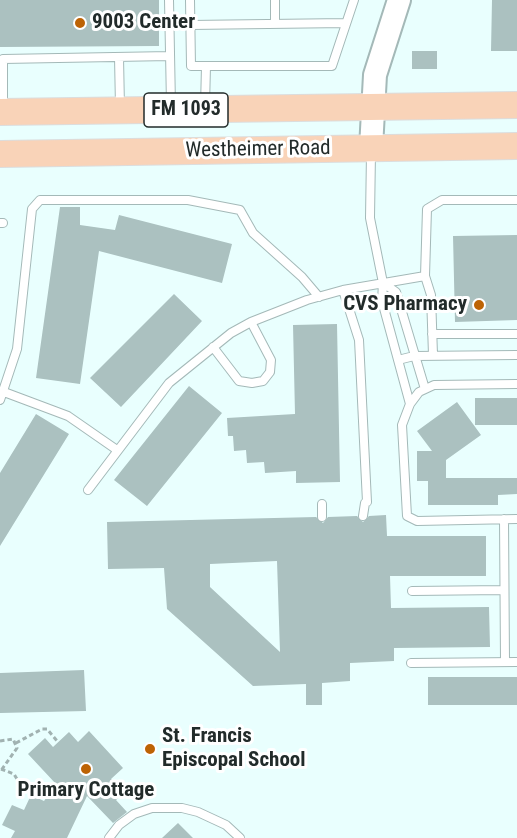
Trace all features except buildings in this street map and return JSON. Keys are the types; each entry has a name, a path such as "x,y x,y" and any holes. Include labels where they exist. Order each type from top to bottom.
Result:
{"main road":[{"name":"Westheimer Road","path":"1,112 517,105"},
{"path":"5,153 51,138 104,134 120,111"},
{"name":"Westheimer Road","path":"5,153 517,146"}],"street":[{"path":"371,148 371,107 375,75 399,0"}],"lane":[{"path":"169,0 171,110"},
{"path":"190,0 191,66 332,66 354,0"},
{"path":"275,0 275,24"},
{"path":"190,25 346,23"},
{"path":"1,112 3,59 170,56"},
{"path":"119,57 120,111"},
{"path":"205,109 206,66"},
{"path":"371,148 370,218 383,283 382,301 410,404"},
{"path":"0,400 17,350 32,209 40,200 188,200 240,210 253,233 302,277 319,297"},
{"path":"433,355 431,295 425,276 427,209 442,200 517,200"},
{"path":"88,490 169,383 213,347 251,322 343,290 425,276"},
{"path":"383,283 396,292 425,389"},
{"path":"343,290 359,339 366,502 363,516"},
{"path":"213,347 239,381 252,383 263,381 270,372 271,360 251,322"},
{"path":"432,334 517,334"},
{"path":"398,360 433,355 517,355"},
{"path":"517,384 434,385 418,392 410,404 402,425 408,516 417,521 517,519"},
{"path":"4,392 68,416 117,450"},
{"path":"322,504 322,517"},
{"path":"504,519 505,663"},
{"path":"412,591 504,590"},
{"path":"411,663 517,662"},
{"path":"109,838 119,825 134,814 152,808 182,808 226,825 240,838"}],"path":[{"path":"16,743 47,729 58,742"},
{"path":"0,741 13,739 16,743 17,748 1,771 14,774 21,786"}],"place":[{"name":"9003 Center","path":"80,23"},
{"name":"CVS Pharmacy","path":"479,305"},
{"name":"St. Francis Episcopal School","path":"150,749"},
{"name":"Primary Cottage","path":"86,769"}]}
